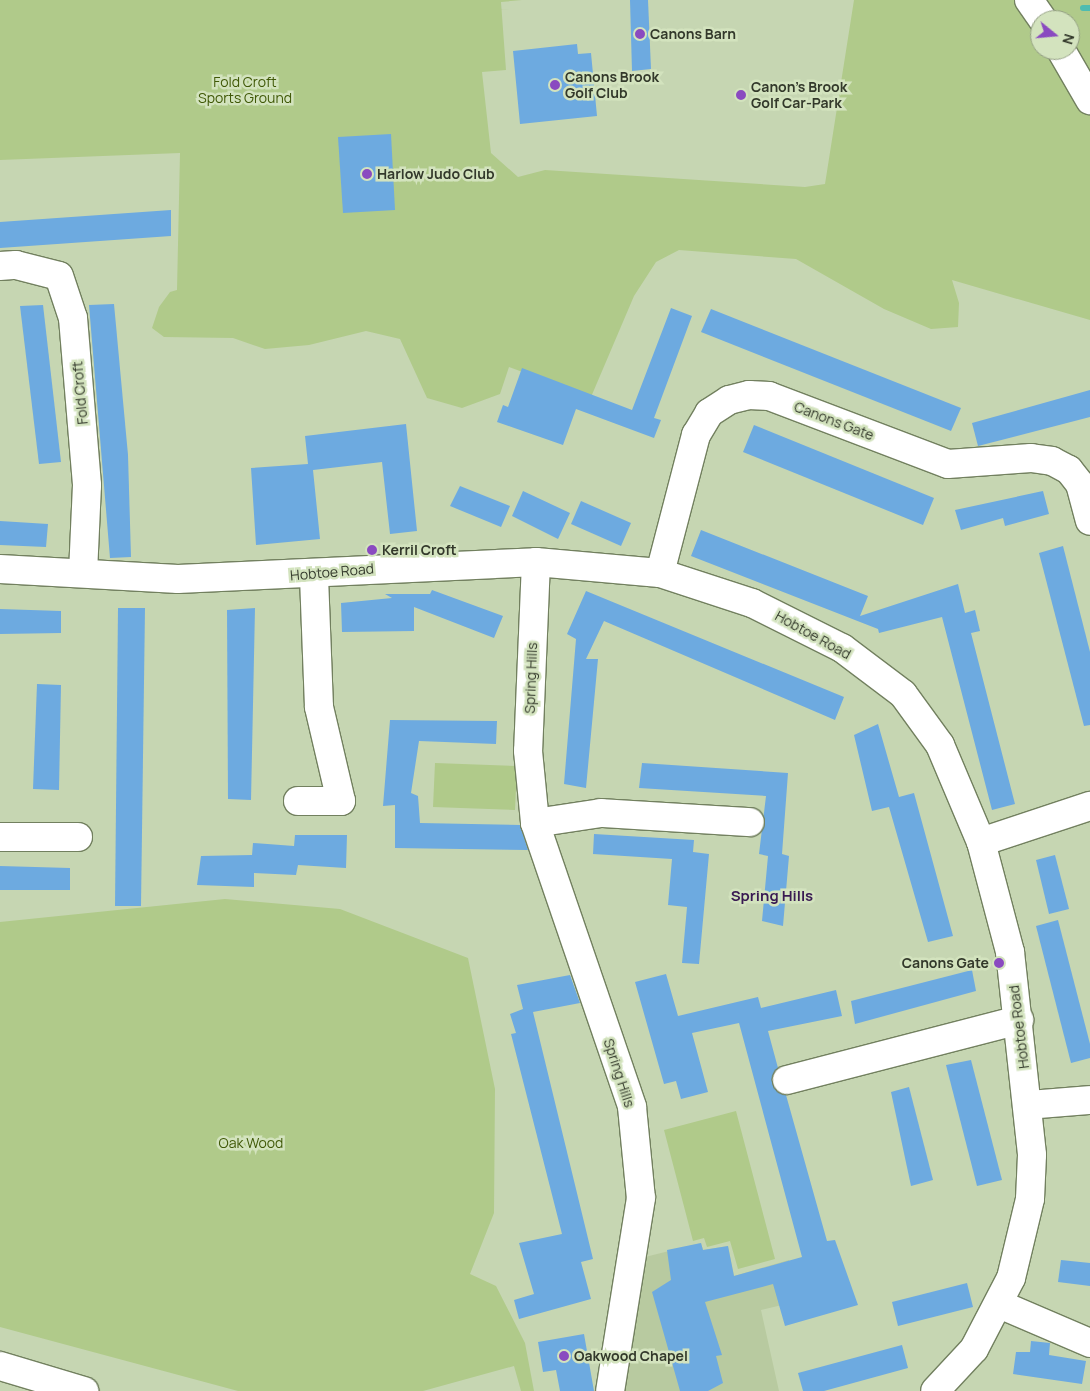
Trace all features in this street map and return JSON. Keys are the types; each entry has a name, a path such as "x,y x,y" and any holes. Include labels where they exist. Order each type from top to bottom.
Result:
{"street":[{"path":"1067,60 1090,100"},
{"name":"Fold Croft","path":"0,266 16,265 59,276 73,318 87,485 83,573"},
{"name":"Canons Gate","path":"660,573 696,435 709,412 749,395 769,396 948,464 1031,458 1052,461 1068,470 1080,484 1090,521"},
{"name":"Hobtoe Road","path":"0,569 178,579 536,562 660,573 752,603 842,648 903,694 940,745 981,842 1010,952 1028,1105 1030,1199 1011,1278 974,1349 935,1391"},
{"name":"Spring Hills","path":"536,562 528,751 535,823 632,1106 641,1198 610,1391"},
{"path":"298,801 341,801 319,707 314,574"},
{"path":"981,842 1090,806"},
{"path":"535,823 601,813 750,822"},
{"path":"0,837 78,837"},
{"path":"787,1080 1019,1020"},
{"path":"1028,1105 1090,1100"},
{"path":"999,1304 1090,1343"},
{"path":"0,1366 84,1391"}],"shaded area":[{"path":"701,1243 703,1250 728,1246 734,1276 789,1260 799,1301 761,1310 779,1391 617,1391 645,1257"}],"green space":[{"name":"Fold Croft Sports Ground","path":"0,0 522,0 501,2 506,70 482,72 491,153 518,177 545,170 805,187 825,184 854,0 1090,0 1090,320 952,280 959,303 958,327 931,329 884,309 796,259 679,250 656,262 634,296 591,397 509,367 500,394 462,408 427,398 400,339 366,331 309,345 265,349 233,338 164,337 152,328 159,307 170,292 177,290 180,153 0,160"},
{"path":"435,763 517,766 515,810 433,807"},
{"name":"Oak Wood","path":"225,899 340,909 468,958 495,1089 494,1213 470,1274 496,1286 525,1343 534,1391 521,1391 514,1366 423,1391 238,1391 0,1327 0,922"},
{"path":"736,1111 775,1259 738,1269 730,1241 707,1247 704,1238 693,1241 664,1130"}],"building":[{"name":"Canons Barn","path":"630,0 648,0 651,69 632,71"},
{"name":"Canons Brook Golf Club","path":"577,44 578,54 591,53 597,116 520,124 513,51"},
{"name":"Harlow Judo Club","path":"391,134 395,210 343,213 338,137"},
{"path":"171,210 171,236 0,248 0,222"},
{"path":"114,304 128,455 131,557 110,558 89,305"},
{"path":"43,305 61,462 39,464 20,306"},
{"path":"671,308 692,316 654,418 661,420 654,438 576,409 563,445 497,422 503,405 508,407 522,368 632,410"},
{"path":"711,309 961,408 951,431 701,332"},
{"path":"1090,390 1090,417 978,446 972,423"},
{"path":"406,424 417,531 390,534 382,462 313,470 320,539 256,545 251,468 308,464 305,436"},
{"path":"754,425 934,498 923,525 743,452"},
{"path":"460,486 510,506 501,527 450,506"},
{"path":"523,491 570,513 558,539 512,516"},
{"path":"1043,491 1049,514 1005,526 1003,518 961,530 955,510"},
{"path":"581,501 631,523 621,546 571,524"},
{"path":"0,521 48,524 46,547 0,545"},
{"path":"701,530 868,596 860,616 958,584 965,613 975,610 980,631 971,633 1015,804 992,810 942,617 879,633 878,629 691,556"},
{"path":"1063,546 1090,652 1090,725 1084,726 1039,553"},
{"path":"432,590 503,616 494,638 414,607 414,631 342,632 341,603 392,598 385,594 430,594"},
{"path":"586,591 844,697 835,720 604,621 586,659 598,659 586,788 564,784 576,639 567,634"},
{"path":"118,608 145,608 141,906 115,906"},
{"path":"255,608 251,800 228,799 227,610"},
{"path":"0,609 61,611 61,633 0,634"},
{"path":"37,684 61,685 59,790 33,789"},
{"path":"390,720 497,721 496,744 419,741 411,793 418,796 420,823 520,825 528,850 395,848 395,805 383,806"},
{"path":"878,724 899,797 914,793 953,936 928,942 889,807 872,811 854,735"},
{"path":"642,763 788,773 782,854 789,856 783,926 762,921 768,856 759,854 766,796 639,788"},
{"path":"594,834 694,840 693,852 709,854 699,964 682,963 687,907 668,905 672,859 593,854"},
{"path":"295,835 347,835 346,868 298,865 296,875 254,873 254,887 197,885 201,856 252,855 253,843 294,846"},
{"path":"1055,855 1069,909 1049,914 1036,860"},
{"path":"0,866 70,868 70,890 0,890"},
{"path":"1058,920 1090,1044 1090,1058 1071,1063 1036,926"},
{"path":"972,970 976,991 855,1024 851,1001"},
{"path":"666,974 678,1016 758,997 761,1008 836,990 842,1016 768,1031 778,1068 772,1084 786,1095 827,1241 835,1240 858,1305 785,1326 773,1284 705,1302 722,1355 716,1356 723,1383 708,1391 680,1391 652,1292 671,1280 667,1250 701,1243 703,1250 728,1246 734,1276 802,1257 739,1023 692,1033 708,1092 681,1099 676,1081 664,1084 635,982"},
{"path":"570,975 580,1003 533,1012 593,1259 581,1262 591,1299 519,1319 514,1300 534,1294 519,1243 562,1234 511,1034 516,1033 510,1014 523,1009 517,985"},
{"path":"971,1060 1002,1180 977,1186 946,1065"},
{"path":"909,1087 933,1180 911,1186 891,1092"},
{"path":"1061,1260 1090,1263 1090,1286 1058,1282"},
{"path":"967,1283 973,1307 898,1326 892,1302"},
{"name":"Oakwood Chapel","path":"584,1334 594,1391 560,1391 556,1370 543,1372 538,1342"},
{"path":"1031,1341 1050,1343 1049,1355 1086,1361 1082,1384 1013,1374 1016,1352 1030,1352"},
{"path":"902,1345 908,1368 824,1391 803,1391 798,1373"}],"waterway":[{"path":"1083,8 1090,8"}],"place":[{"name":"Canons Barn","path":"640,34"},
{"name":"Canons Brook Golf Club","path":"555,85"},
{"name":"Canon's Brook Golf Car-Park","path":"741,95"},
{"name":"Harlow Judo Club","path":"367,174"},
{"name":"Kerril Croft","path":"372,550"},
{"name":"Canons Gate","path":"999,963"},
{"name":"Oakwood Chapel","path":"564,1356"}],"district":[{"name":"Spring Hills","path":"772,896"}]}
